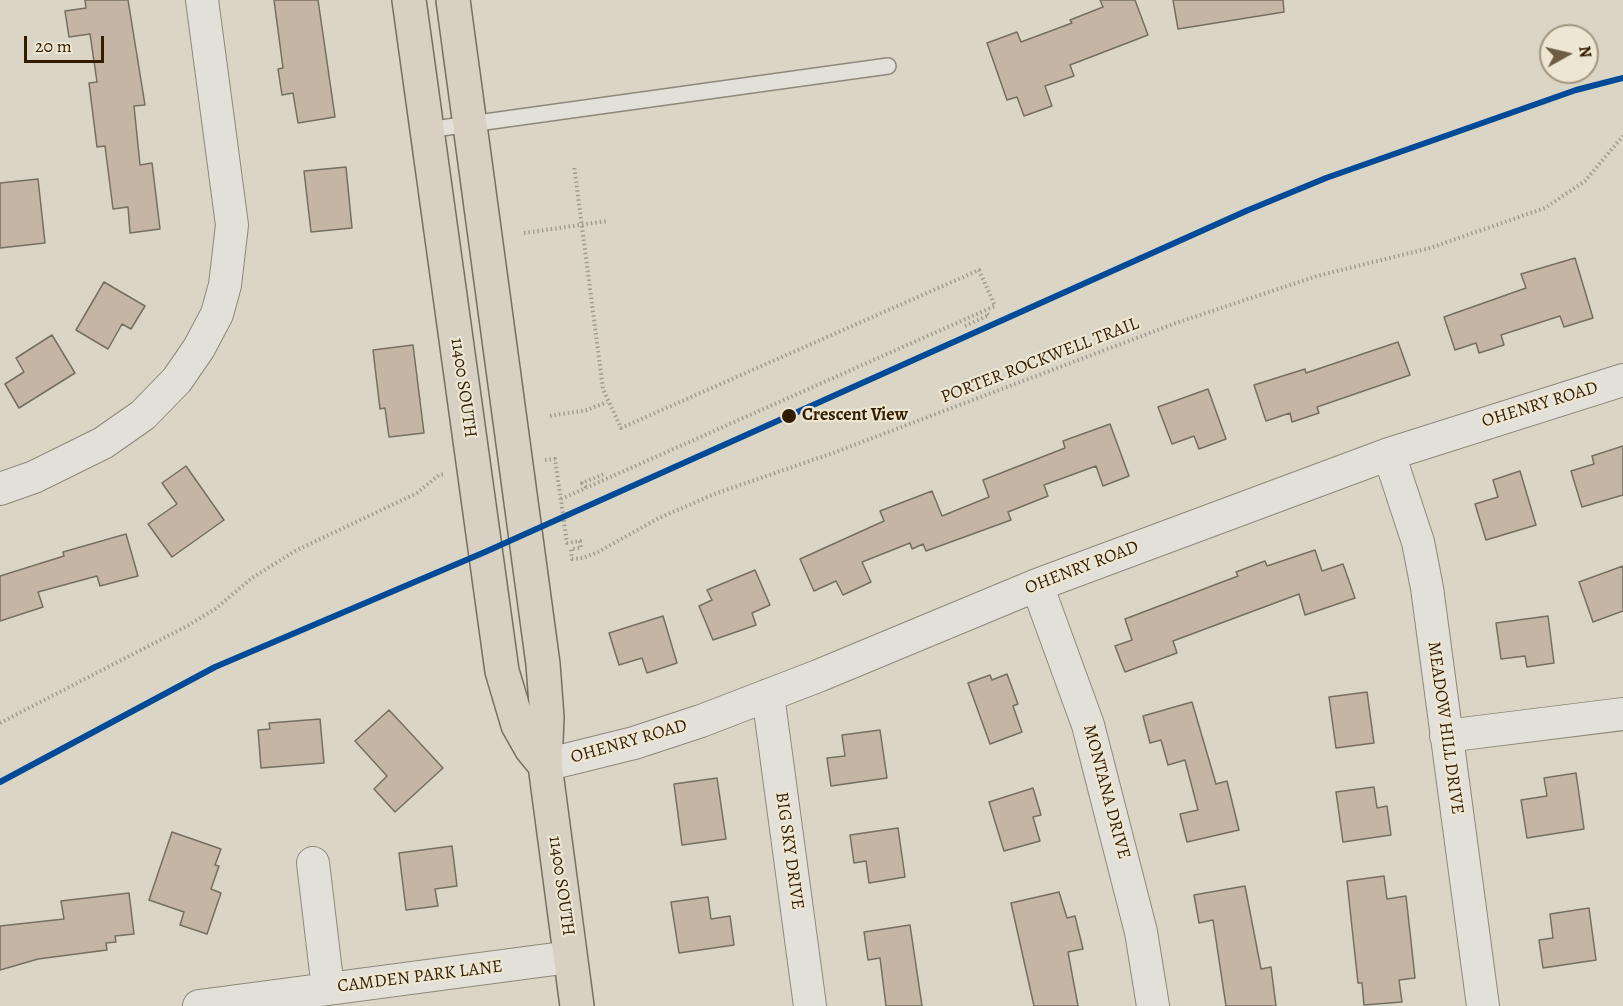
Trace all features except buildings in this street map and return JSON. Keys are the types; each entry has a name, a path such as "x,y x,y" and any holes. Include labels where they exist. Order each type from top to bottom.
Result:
{"main road":[{"name":"11400 SOUTH","path":"409,0 502,671 518,725 531,748 545,765"},
{"name":"11400 SOUTH","path":"453,0 543,664 547,717 545,765 577,1006"}],"street":[{"path":"0,489 34,477 103,443 143,415 177,380 199,348 217,314 225,285 232,225 202,0"},
{"name":"OHENRY ROAD","path":"545,765 634,743 768,695 1037,585 1389,454 1623,380"},
{"name":"MEADOW HILL DRIVE","path":"1389,454 1418,542 1427,588 1483,1006"},
{"name":"MONTANA DRIVE","path":"1037,585 1088,725 1100,767 1141,932 1154,1006"},
{"name":"BIG SKY DRIVE","path":"768,695 810,1006"},
{"path":"1446,736 1526,724 1623,714"},
{"path":"313,863 328,989"},
{"name":"CAMDEN PARK LANE","path":"199,1006 570,957"}],"lane":[{"path":"427,130 888,66"}],"path":[{"name":"PORTER ROCKWELL TRAIL","path":"555,459 567,543 580,541 581,548 571,549 572,559 591,555 659,518 717,492 833,453 1185,320 1317,276 1430,248 1545,208 1585,181 1623,136"},
{"path":"561,499 995,306 979,270 621,429 603,389 574,165"},
{"path":"524,233 607,221"},
{"path":"965,326 989,315 987,311 972,316"},
{"path":"550,416 587,410 608,402"},
{"path":"603,481 584,487 582,483 604,474"},
{"path":"0,723 189,625 214,609 252,578 295,551 417,493 439,475"}],"transit line":[{"path":"0,782 215,667 485,552 1246,211 1326,178 1576,90 1623,78"}],"place":[{"name":"Crescent View","path":"789,416"}]}
